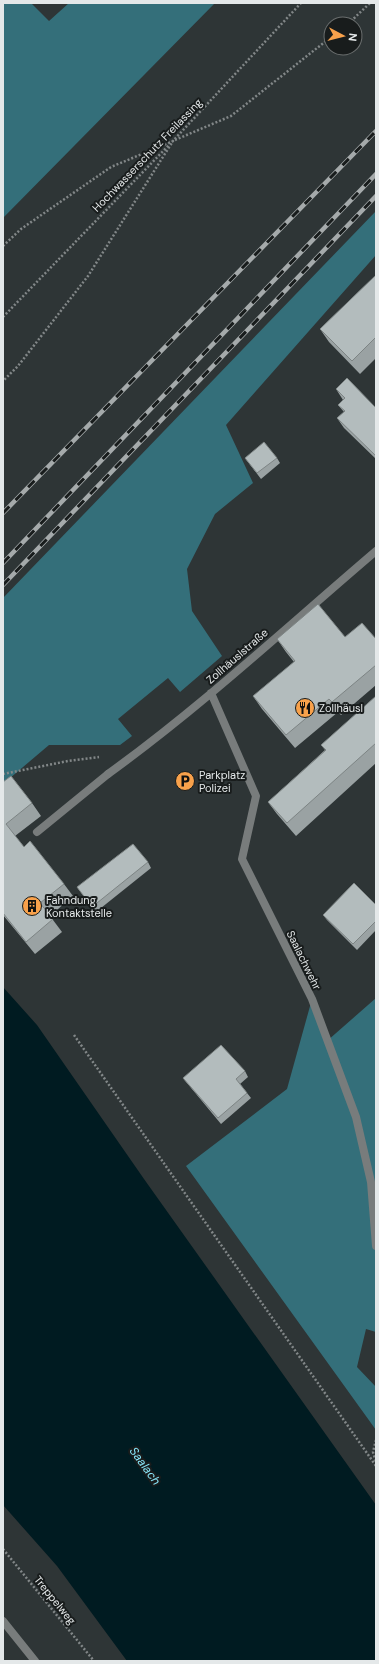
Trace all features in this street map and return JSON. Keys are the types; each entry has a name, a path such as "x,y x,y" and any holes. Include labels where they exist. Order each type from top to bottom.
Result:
{"street":[{"name":"Zollhäuslstraße","path":"37,832 211,693 376,550"},
{"name":"Saalachwehr","path":"211,693 256,796 242,859 312,999 356,1117 371,1182 376,1246"},
{"path":"3,1621 34,1661"}],"path":[{"name":"Hochwasserschutz Freilassing","path":"3,317 173,141 301,3"},
{"path":"356,16 370,3"},
{"path":"3,246 21,229 111,166 231,116 323,43"},
{"path":"3,381 18,366 88,276 173,141"},
{"path":"3,774 104,757"},
{"path":"74,1035 376,1466"},
{"path":"376,1440 373,1452 376,1462"},
{"name":"Treppelweg","path":"3,1549 94,1661"}],"shaded area":[{"path":"3,3 31,3 49,21 69,3 215,3 3,218"},
{"path":"376,211 376,255 226,425 253,483 215,514 187,569 192,611 222,656 180,692 168,678 118,719 132,736 120,745 49,745 3,784 3,598"},
{"path":"376,998 376,1332 366,1329 357,1367 376,1387 376,1430 186,1166 287,1089 312,999 327,1041"}],"water":[{"name":"Saalach","path":"3,987 37,1025 144,1179 376,1505 376,1661 127,1661 57,1566 3,1505"}],"building":[{"path":"376,275 376,337 352,361 320,329"},
{"path":"347,378 376,408 376,456 337,418 345,411 338,405 345,398 336,389"},
{"path":"264,442 277,458 257,473 245,458"},
{"path":"318,604 345,637 362,623 376,639 376,665 332,702 329,699 286,735 253,696 295,661 277,639"},
{"path":"376,696 376,743 287,823 268,802 326,750 321,745"},
{"name":"Fahndung Kontaktstelle","path":"11,776 32,803 6,824 24,847 30,841 64,884 40,903 53,919 26,942 3,913 3,782"},
{"path":"133,844 148,862 92,907 77,887"},
{"path":"354,883 376,905 376,921 353,944 323,915"},
{"path":"221,1045 245,1071 236,1079 247,1093 218,1118 183,1078"}],"railway":[{"path":"3,513 376,131"},
{"path":"3,563 376,174"},
{"path":"3,585 376,196"}],"place":[{"name":"Zollhäusl","path":"305,708"},
{"name":"Parkplatz Polizei","path":"185,781"},
{"name":"Fahndung Kontaktstelle","path":"32,906"}]}
